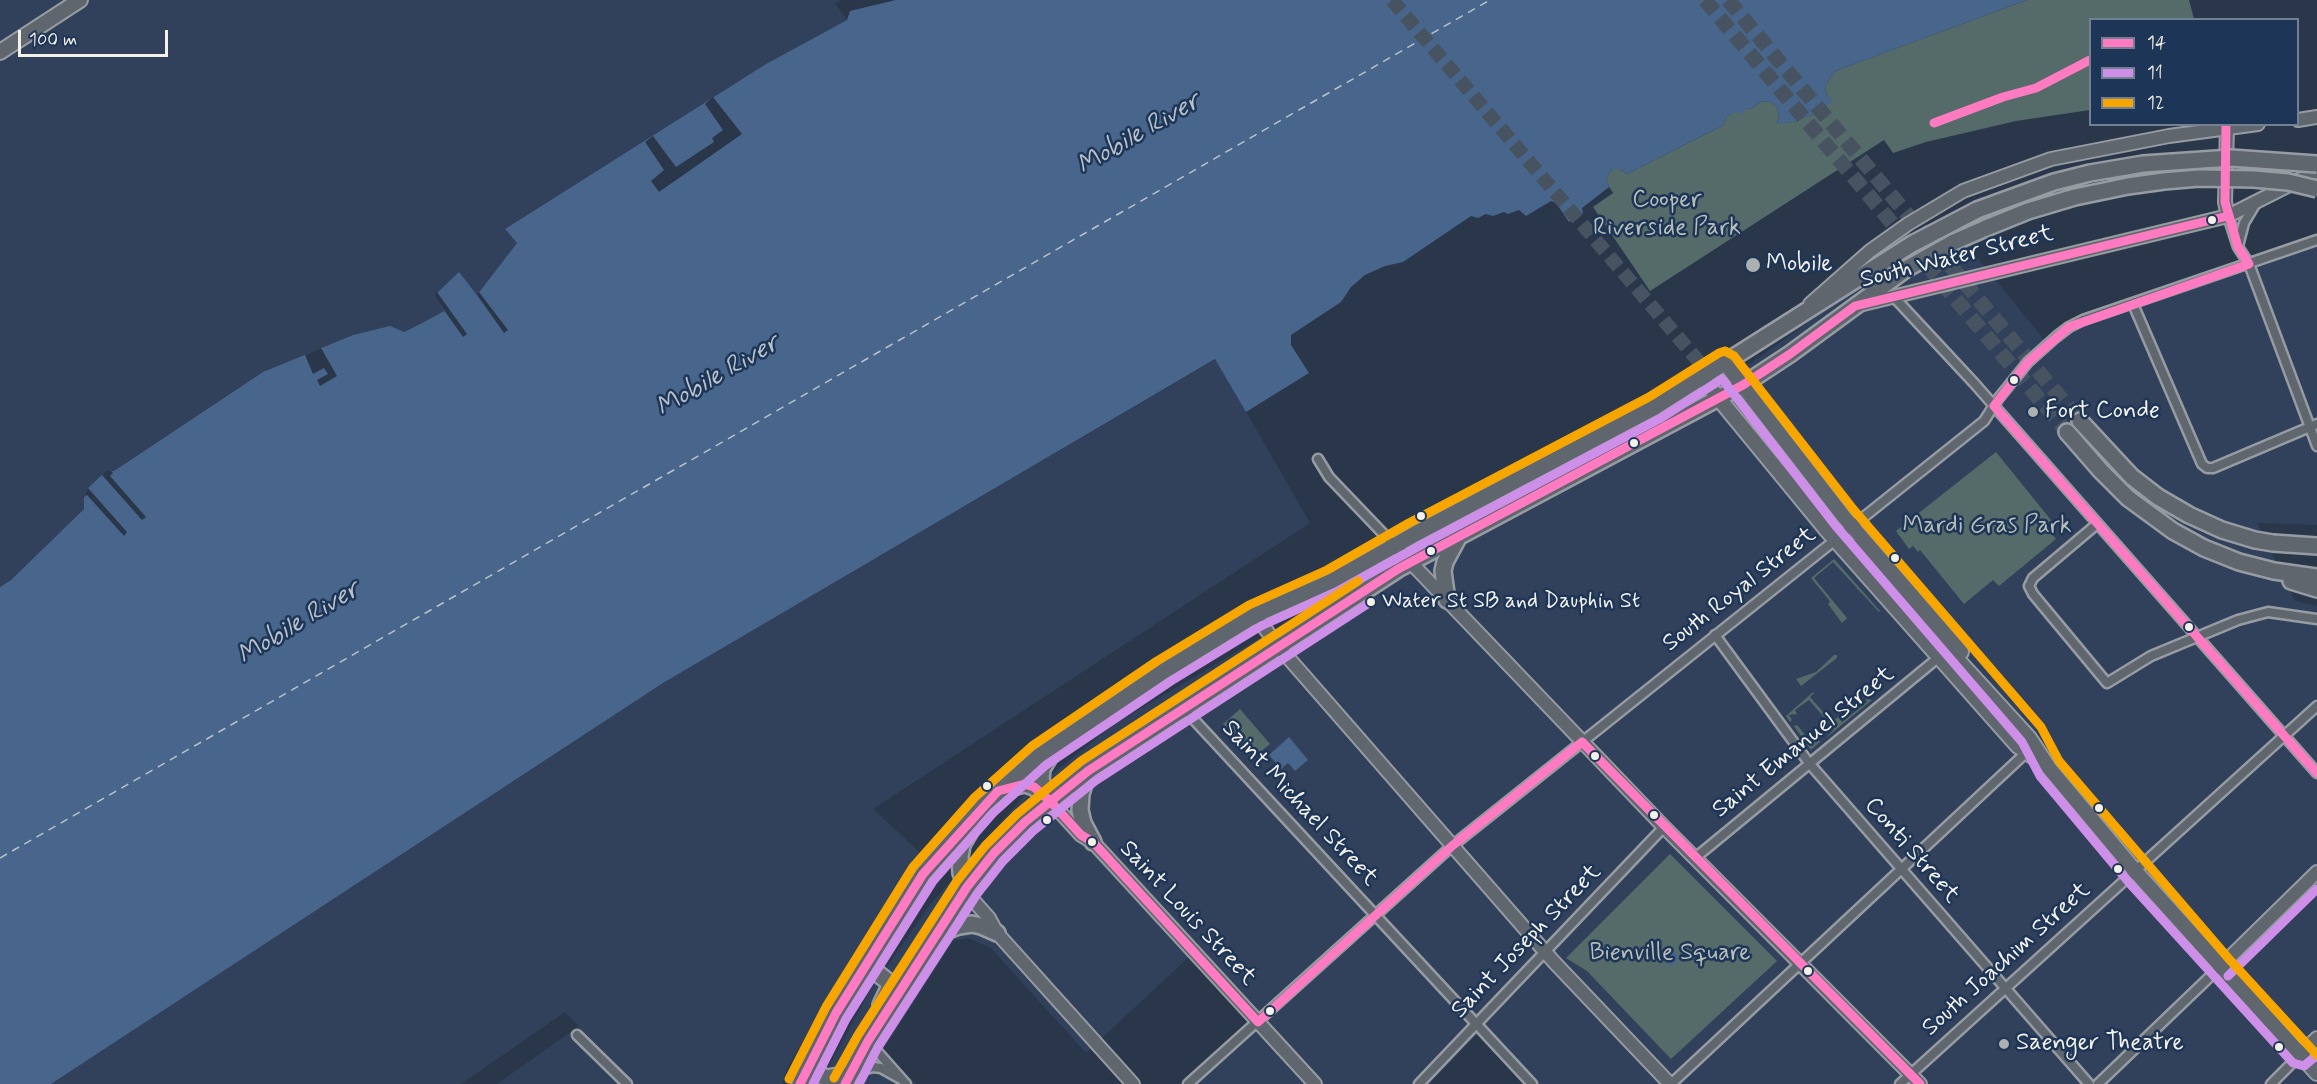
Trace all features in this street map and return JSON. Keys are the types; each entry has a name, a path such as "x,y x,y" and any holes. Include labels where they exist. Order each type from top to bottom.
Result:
{"highway":[{"name":"South Water Street","path":"984,805 1060,741 1164,671 1255,615 1332,581 1515,480 1655,407 1912,244 1977,210 2054,182 2098,171 2143,164 2231,158 2317,164"},
{"path":"1855,306 1922,260 1986,228 2036,208 2075,197 2128,186 2199,178 2253,178 2288,182 2317,189"},
{"name":"South Water Street","path":"868,1041 967,887 994,854 1025,822 1088,771 1411,562 1743,386 1855,306"},
{"path":"2080,421 2132,477 2158,497 2189,515 2247,538 2273,543 2317,546"},
{"path":"2067,432 2111,482 2157,521 2204,548 2317,589"},
{"path":"1447,600 1443,571 1445,562 1459,536"},
{"path":"2254,566 2317,577"},
{"path":"1050,801 1041,780 1042,769 1060,741"},
{"path":"1088,771 1081,794 1080,810 1093,842"},
{"path":"998,791 1016,784 1025,784 1034,787 1050,801"},
{"path":"967,887 961,873 960,857 965,839 984,805"},
{"path":"867,965 886,980 890,988 871,1021 868,1041 847,1079 803,1077 836,1013 923,874 984,805"},
{"path":"935,935 972,924 997,933"}],"main road":[{"path":"0,52 80,0"},
{"path":"1725,363 1852,526 2032,735 2032,748"},
{"path":"1702,378 1836,539 2032,748 2135,871 2317,1073"},
{"path":"1856,547 1940,651"}],"street":[{"path":"2299,120 2317,117"},
{"name":"South Water Street","path":"1800,315 1827,287 1870,250 1908,224 1963,192 2051,159 2169,136 2242,126"},
{"path":"2227,128 2225,202 2228,216 2238,246 2249,264 2314,425 2317,446"},
{"name":"South Water Street","path":"1855,306 2228,216 2317,171"},
{"path":"2238,246 2244,223 2257,202"},
{"name":"South Royal Street","path":"1188,1084 1452,846 1984,421 2028,362 2056,337 2083,320 2317,240"},
{"path":"1893,296 1994,406 2317,773"},
{"path":"2133,304 2202,464 2207,468 2214,468 2314,425"},
{"path":"1318,459 1329,477 1582,742 1920,1084"},
{"path":"2097,524 2033,578 2029,586 2033,594 2107,683 2151,656 2238,620 2268,612 2317,619"},
{"path":"1255,615 1278,646 1452,846 1545,951 1670,1084 2032,748"},
{"name":"Conti Street","path":"1715,635 1809,763 2089,1084"},
{"name":"Saint Emanuel Street","path":"1695,858 1940,651"},
{"name":"South Joachim Street","path":"1900,1084 2004,987 2317,706"},
{"name":"Saint Michael Street","path":"1184,709 1532,1084"},
{"name":"Saint Louis Street","path":"1050,801 1081,835 1093,842 1315,1084"},
{"name":"Saint Joseph Street","path":"1419,1084 1664,827"},
{"path":"2098,1084 2317,872"},
{"path":"967,887 972,899 989,918 997,933 1133,1084"},
{"path":"577,1035 627,1084"},
{"path":"2271,1084 2317,1038"},
{"path":"868,1041 904,1082"},
{"path":"847,1079 873,1067 881,1068 904,1082"}],"shaded area":[{"path":"0,0 842,0 835,3 847,20 766,64 505,229 517,243 477,295 459,272 444,311 403,332 353,335 263,372 114,471 106,471 88,488 84,497 84,509 11,580 0,587"},
{"path":"1955,230 2050,347 2072,330 2317,246 2317,525 2257,523 2295,601 2317,606 2317,1084 1527,1084 1479,1032 1429,1084 1179,1084 1249,1021 1190,956 1086,1053 991,948 968,938 953,941 883,1050 916,1084 819,1084 870,991 929,906 1023,797 1115,724 1381,566 1589,458 1725,381 1846,296"},
{"path":"1216,359 1310,523 873,809 923,855 854,952 787,1069 782,1084 497,1084 579,1026 565,1012 461,1084 51,1084 663,683"}],"green space":[{"name":"Cooper Riverside Park","path":"2027,0 2189,0 2194,18 2089,18 2089,110 2016,121 1926,142 1893,153 1884,140 1650,291 1593,207 1613,193 1606,180 1609,173 1613,169 1619,169 1627,174 1724,125 1726,118 1732,113 1746,108 1751,109 1762,101 1771,102 1777,107 1779,116 1777,123 1793,122 1819,112 1832,101 1827,95 1825,86 1835,71"},
{"name":"Mardi Gras Park","path":"1996,452 2055,525 2049,530 2056,539 1999,586 1993,580 1964,604 1920,550 1918,552 1913,546 1909,549 1896,531"},
{"path":"1834,559 1879,612 1833,562 1814,578 1847,618 1842,623 1828,604 1829,600 1811,578"},
{"path":"1834,655 1837,655 1837,658 1801,686 1796,679 1816,672"},
{"path":"1813,692 1810,697 1832,722 1838,717 1842,722 1867,702 1866,699 1872,700 1826,738 1834,729 1809,700 1795,710 1797,714 1789,715 1792,720 1790,722 1786,716"},
{"path":"1240,709 1270,744 1252,759 1223,724"},
{"path":"1797,725 1810,741 1821,741 1811,750 1794,726"},
{"name":"Bienville Square","path":"1670,854 1777,961 1671,1059 1587,971 1566,958"}],"water":[{"name":"Mobile River","path":"896,0 2027,0 1835,71 1825,86 1827,95 1833,101 1819,112 1793,122 1777,124 1779,116 1777,107 1771,102 1762,101 1751,109 1746,108 1744,113 1732,113 1726,118 1724,125 1627,174 1619,169 1613,169 1606,180 1613,193 1569,222 1556,203 1551,201 1526,216 1519,210 1493,216 1486,214 1478,218 1471,216 1403,262 1385,266 1365,275 1351,287 1341,302 1291,335 1291,345 1309,373 1246,412 1215,359 663,683 51,1084 0,1084 0,587 11,580 84,509 84,497 88,488 106,471 114,471 263,372 353,335 390,326 404,332 444,311 434,296 459,272 477,295 517,243 505,229 766,64 847,20 850,11"},
{"path":"1289,737 1308,760 1295,771 1288,763 1281,769 1269,755"},
{"path":"1668,951 1674,951 1678,958 1674,965 1668,965 1664,961 1664,955"}],"pier":[{"path":"713,97 742,134 659,192 651,181 664,170 645,142 653,136 676,167 714,142 712,138 723,130 705,104"},
{"path":"1609,187 1613,193 1583,213 1582,208"},
{"path":"437,292 467,334 463,337 434,296"},
{"path":"479,292 508,330 504,333 477,295"},
{"path":"321,348 337,376 320,386 317,380 328,374 324,368 313,374 305,355"},
{"path":"106,471 113,473 110,476 146,517 142,520 102,475"},
{"path":"88,488 127,532 124,536 87,495 84,497"}],"ferry route":[{"path":"0,858 1490,0"}],"tunnel":[{"path":"1392,0 1856,547"},
{"path":"1705,0 2067,432"},
{"path":"1728,0 2080,421"}],"transit line":[{"name":"14","path":"1934,123 2003,97 2036,88 2089,61"},
{"name":"14","path":"2226,126 2225,202 2238,247 2249,264 2069,327 2028,362 1994,406 2317,773"},
{"name":"14","path":"845,1084 868,1041 967,887 994,853 1025,822 1088,771 1398,569 1743,385 1855,306 2228,216"},
{"name":"12","path":"789,1079 826,1007 913,867 975,797 1032,746 1157,661 1249,605 1327,570 1409,523 1649,397 1725,351 1734,356 1853,509 2041,727 2059,761 2229,959 2317,1055"},
{"name":"11","path":"813,1084 846,1019 933,881 993,813 1046,765 1171,681 1261,626 1338,591 1661,418 1722,379 1835,525 2022,742 2040,776 2132,886 2293,1063 2304,1066 2317,1055"},
{"name":"12","path":"834,1078 858,1035 957,881 985,846 1017,814 1081,761 1358,581"},
{"name":"11","path":"859,1084 878,1047 977,894 1003,861 1033,831 1095,781 1372,601"},
{"name":"14","path":"800,1084 836,1013 923,874 998,791 1025,784 1034,787 1050,801 1081,835 1093,842 1258,1022 1452,846 1582,742 1920,1084"},
{"name":"11","path":"2228,976 2317,889"}],"place":[{"name":"Mobile","path":"1753,265"},
{"name":"Fort Conde","path":"2033,412"},
{"name":"Water St SB and Dauphin St","path":"1371,602"},
{"name":"Saenger Theatre","path":"2004,1044"}]}
